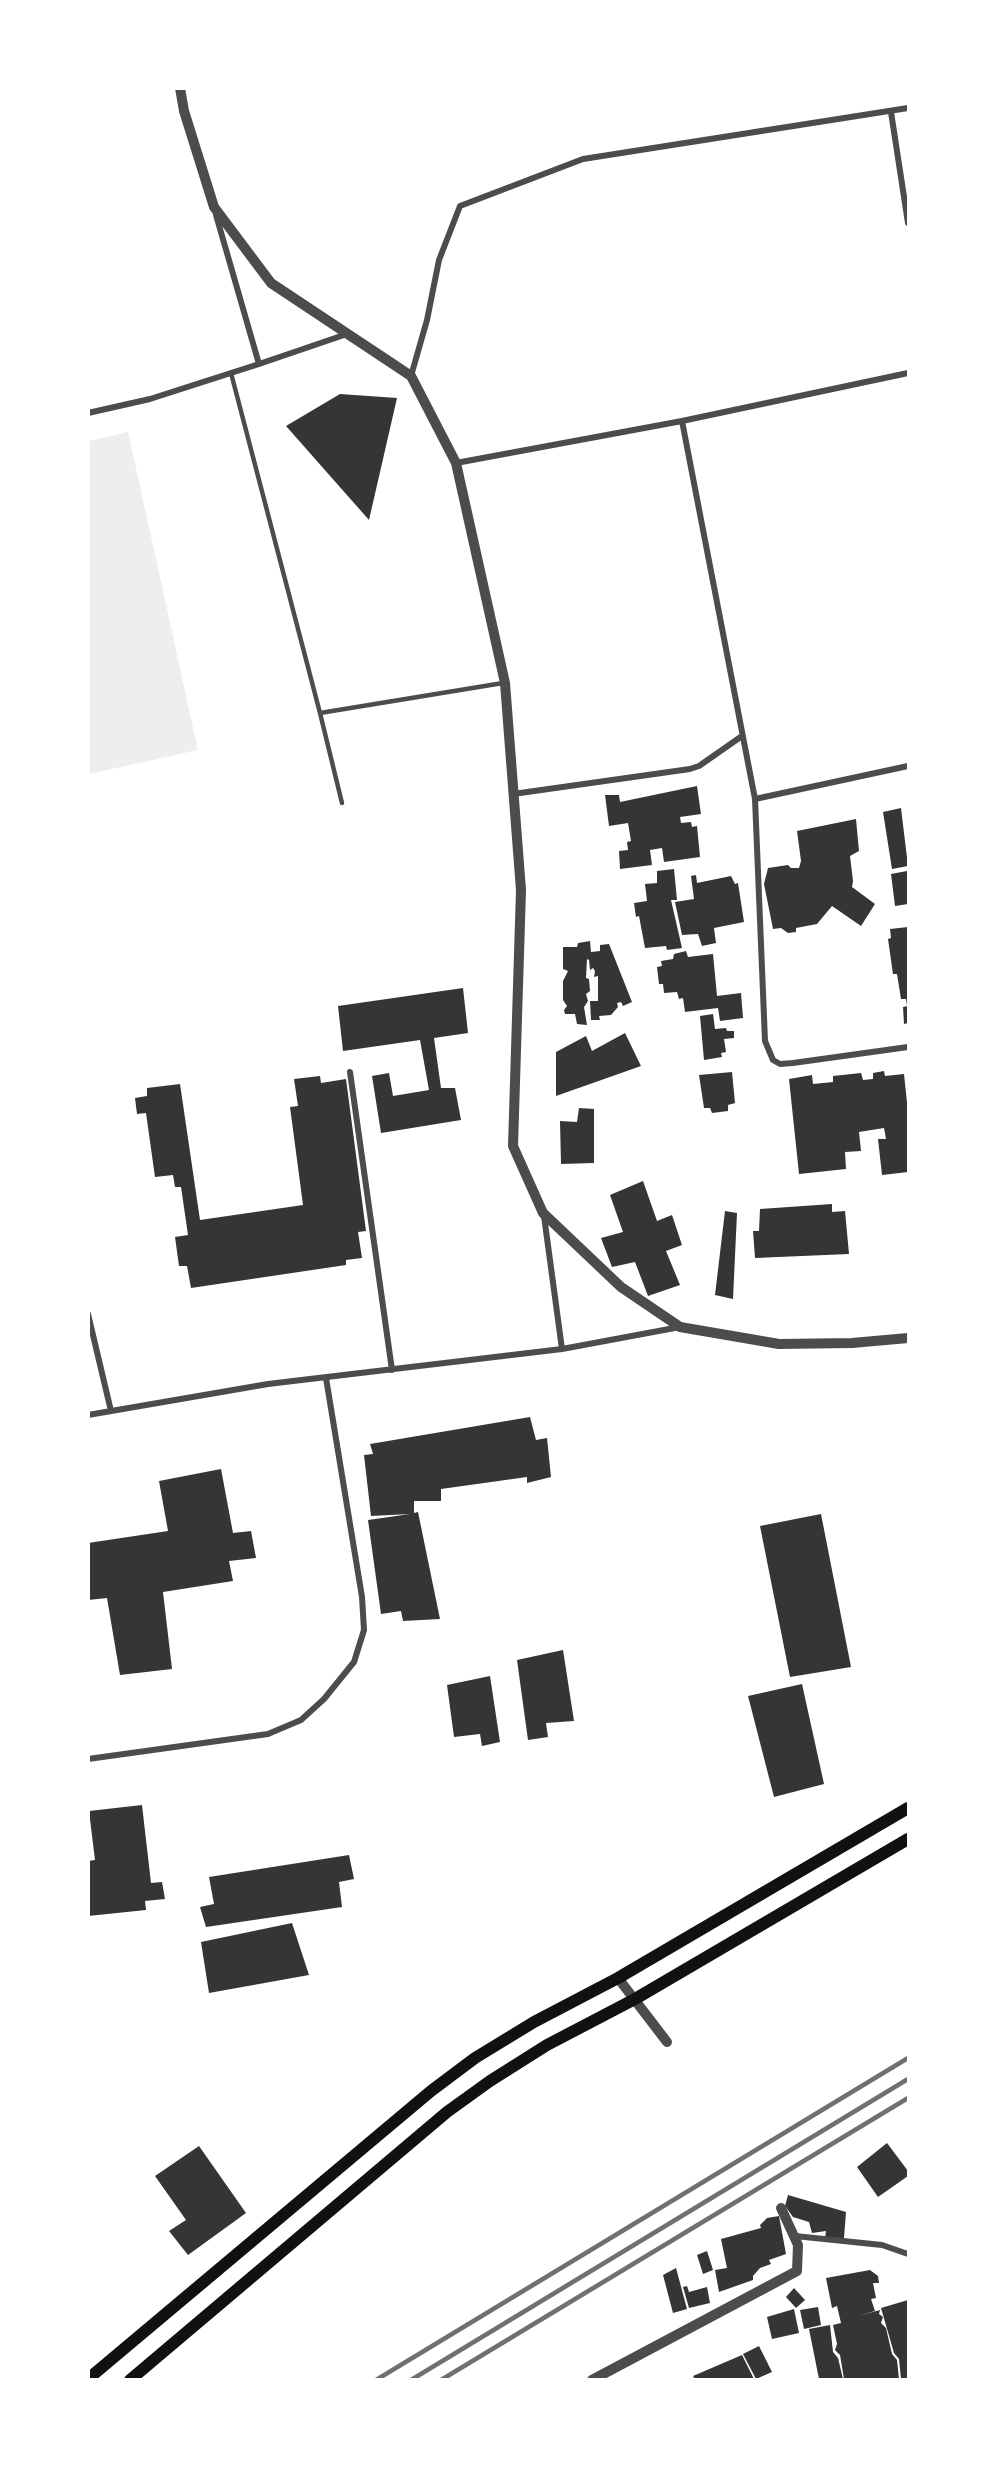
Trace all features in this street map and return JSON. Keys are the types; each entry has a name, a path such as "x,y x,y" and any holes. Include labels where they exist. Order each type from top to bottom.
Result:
{"main road":[{"path":"88,2379 431,2091 475,2058 534,2022 618,1978 909,1808"},
{"path":"130,2379 447,2112 490,2080 538,2051 635,1999 909,1839"}],"street":[{"path":"180,88 184,111 259,364"},
{"path":"411,376 427,320 439,260 460,206 583,159 909,108"},
{"path":"891,112 909,223"},
{"path":"214,207 271,283 411,376 456,463 505,683 521,890 513,1146 543,1213 562,1350"},
{"path":"88,413 150,399 347,334"},
{"path":"456,463 682,421 909,373"},
{"path":"682,421 754,800 765,1041 772,1060 780,1064 909,1047"},
{"path":"513,794 690,769 699,766 742,736"},
{"path":"754,800 909,766"},
{"path":"350,1072 392,1370"},
{"path":"543,1213 621,1287 680,1327"},
{"path":"88,1314 111,1411"},
{"path":"88,1415 268,1384 562,1350 680,1327 779,1344 852,1343 909,1338"},
{"path":"88,1759 268,1734 301,1720 324,1699 354,1662 364,1629 362,1596 326,1377"},
{"path":"618,1978 667,2042"},
{"path":"592,2379 797,2271 798,2245 781,2208"},
{"path":"794,2236 882,2245 909,2254"}],"lane":[{"path":"231,373 342,803"},
{"path":"320,713 505,683"}],"shaded area":[{"path":"128,432 198,750 89,774 89,441"}],"building":[{"path":"340,394 397,398 369,520 286,426"},
{"path":"697,786 701,814 680,817 681,823 691,822 692,827 697,826 700,857 664,862 662,848 650,850 652,865 620,869 619,851 628,850 627,842 631,841 628,823 609,826 605,795 619,795 620,802"},
{"path":"901,808 908,866 892,869 883,812"},
{"path":"856,819 859,851 850,856 852,887 875,904 861,926 832,906 817,924 796,928 796,932 788,933 781,928 773,929 764,884 768,868 788,865 791,868 799,868 801,861 797,831"},
{"path":"674,869 677,900 671,900 682,948 667,950 666,946 645,948 634,903 647,901 645,884 657,883 657,871"},
{"path":"907,871 908,904 895,906 891,874"},
{"path":"696,875 697,883 731,876 735,884 738,883 744,922 714,928 716,943 702,946 698,934 682,935 675,902 694,899 691,876"},
{"path":"908,927 907,1006 906,999 901,999 897,974 893,974 888,939 891,938 890,929"},
{"path":"590,941 591,952 600,951 600,945 609,944 632,1002 623,1006 621,1002 617,1003 618,1007 611,1015 599,1016 600,1020 591,1020 590,1001 598,1001 598,976 594,977 595,971 593,968 590,970 587,959 586,978 589,979 590,991 586,994 588,1001 584,1007 587,1025 577,1024 575,1014 565,1014 564,1010 567,1006 563,1000 563,981 568,971 563,969 563,947 577,947 578,943"},
{"path":"686,951 688,957 713,954 717,996 741,993 743,1018 720,1021 718,1008 685,1012 683,998 679,999 677,992 664,993 663,984 659,984 657,967 662,966 661,961 673,959 674,954"},
{"path":"463,988 468,1033 434,1038 441,1088 455,1088 461,1120 381,1133 372,1076 389,1073 393,1096 429,1090 420,1040 343,1051 338,1006"},
{"path":"908,1006 908,1023 904,1024 903,1007"},
{"path":"713,1014 715,1029 726,1028 727,1031 734,1031 734,1038 724,1039 726,1052 721,1053 722,1057 704,1060 700,1016"},
{"path":"625,1033 641,1066 556,1096 556,1052 586,1036 592,1051"},
{"path":"884,1071 885,1076 904,1074 908,1112 908,1172 882,1175 878,1139 886,1139 884,1128 859,1132 861,1151 845,1152 846,1169 799,1174 789,1079 812,1075 813,1084 833,1082 833,1076 861,1073 863,1080 873,1079 873,1073"},
{"path":"732,1072 735,1103 728,1105 728,1111 712,1113 710,1108 704,1108 699,1075"},
{"path":"320,1076 321,1083 346,1079 366,1231 358,1232 362,1258 346,1260 346,1265 191,1288 187,1266 179,1266 175,1237 188,1235 181,1187 175,1187 173,1175 155,1177 146,1113 137,1114 135,1098 147,1096 147,1088 180,1084 200,1220 303,1205 290,1107 298,1106 294,1079"},
{"path":"579,1108 594,1109 594,1163 561,1164 560,1121 577,1122"},
{"path":"643,1181 657,1221 672,1215 682,1245 666,1251 680,1285 648,1296 635,1262 612,1267 601,1238 623,1232 610,1195"},
{"path":"832,1204 832,1212 845,1211 849,1254 755,1258 753,1231 759,1231 760,1209"},
{"path":"725,1211 737,1213 733,1299 715,1295"},
{"path":"530,1417 536,1440 547,1438 551,1477 527,1483 527,1477 441,1489 441,1501 414,1501 414,1513 418,1512 440,1619 403,1621 401,1611 381,1614 368,1520 410,1514 371,1516 364,1455 373,1454 370,1444"},
{"path":"221,1469 233,1533 251,1531 256,1558 229,1561 233,1581 163,1592 172,1669 120,1675 107,1598 88,1600 88,1543 168,1531 159,1481"},
{"path":"821,1514 851,1667 790,1677 760,1526"},
{"path":"563,1650 574,1721 546,1723 548,1737 528,1740 517,1660"},
{"path":"490,1676 500,1742 482,1746 480,1734 454,1737 447,1685"},
{"path":"802,1684 824,1784 774,1797 748,1696"},
{"path":"142,1805 151,1883 162,1882 165,1899 145,1901 146,1910 88,1916 88,1861 95,1860 89,1811"},
{"path":"349,1855 354,1879 339,1882 342,1907 206,1927 200,1907 214,1904 209,1877"},
{"path":"292,1923 309,1975 209,1993 201,1942"},
{"path":"887,2143 908,2171 908,2176 878,2197 857,2167"},
{"path":"199,2146 246,2213 188,2255 169,2231 186,2220 155,2176"},
{"path":"788,2195 846,2212 844,2238 825,2238 826,2231 812,2233 809,2222 793,2217 785,2206"},
{"path":"779,2216 786,2254 769,2260 771,2264 760,2268 753,2276 753,2280 719,2292 715,2270 727,2268 721,2239 761,2228 760,2225 767,2218"},
{"path":"707,2251 713,2270 703,2274 697,2255"},
{"path":"676,2268 687,2309 673,2313 663,2275"},
{"path":"870,2270 878,2276 879,2283 873,2283 876,2298 871,2299 875,2311 858,2316 880,2310 879,2314 883,2317 881,2323 886,2328 892,2354 897,2360 899,2379 844,2379 840,2355 835,2350 837,2344 833,2325 841,2323 837,2306 832,2308 826,2278"},
{"path":"687,2286 689,2292 707,2287 710,2303 689,2308 683,2287"},
{"path":"794,2288 805,2300 796,2308 786,2297"},
{"path":"908,2300 908,2379 901,2379 899,2359 894,2353 881,2308"},
{"path":"818,2307 821,2325 804,2329 800,2310"},
{"path":"794,2309 799,2333 772,2339 767,2317"},
{"path":"830,2325 833,2352 838,2358 843,2379 819,2379 809,2329"},
{"path":"759,2346 772,2372 756,2379 743,2354"},
{"path":"742,2355 754,2379 695,2379 693,2376"}],"railway":[{"path":"376,2380 908,2058"},
{"path":"411,2380 908,2079"},
{"path":"441,2380 908,2098"}]}
